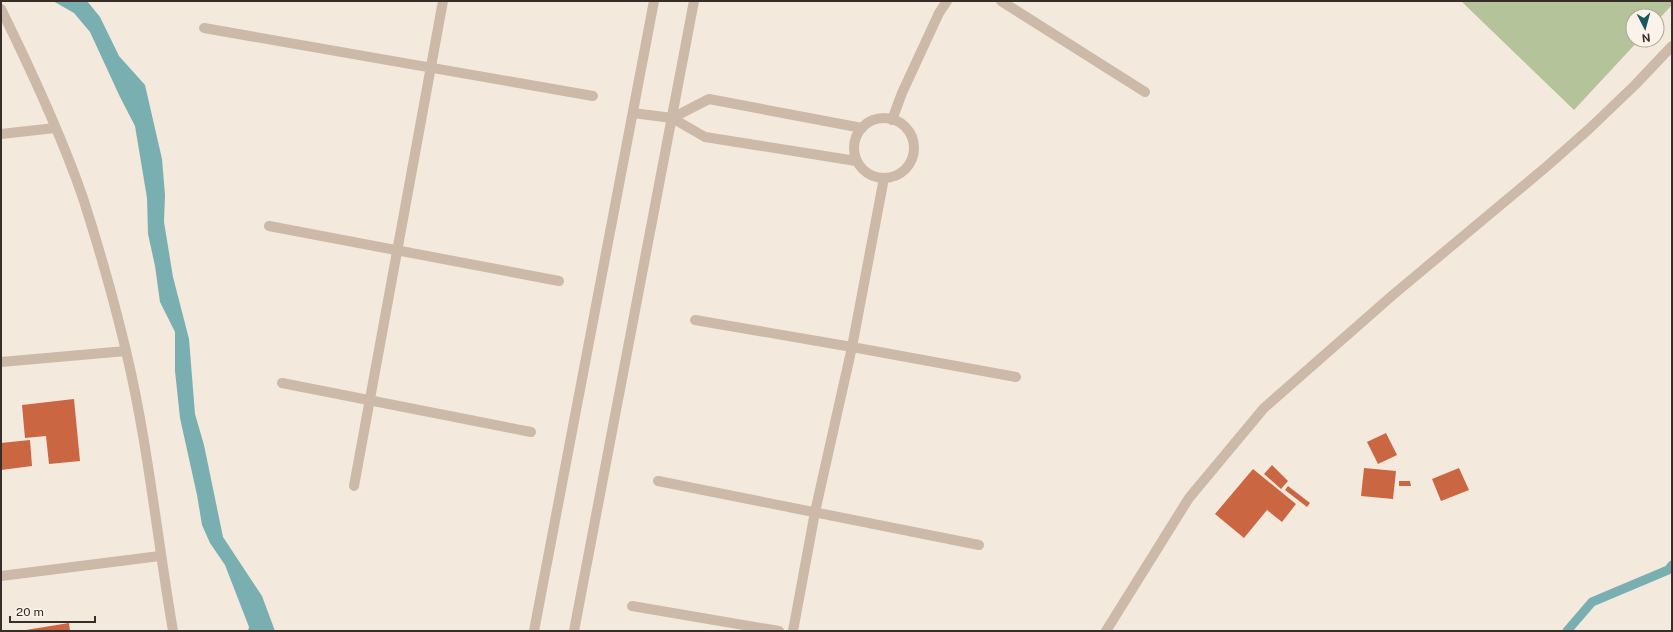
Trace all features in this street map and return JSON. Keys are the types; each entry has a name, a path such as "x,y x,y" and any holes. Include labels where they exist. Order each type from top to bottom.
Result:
{"street":[{"path":"354,486 443,1"},
{"path":"534,631 654,1"},
{"path":"574,631 694,1"},
{"path":"892,120 902,93 939,13 947,1"},
{"path":"1001,1 1145,92"},
{"path":"1,9 31,70 82,197 126,351 140,419 160,556 173,631"},
{"path":"204,28 594,96"},
{"path":"1106,631 1189,498 1264,408 1394,294 1552,162 1636,85 1672,46"},
{"path":"672,118 709,99 862,128"},
{"path":"632,113 672,118 705,137 856,160"},
{"path":"881,119 892,120 903,125 911,135 914,146 912,158 906,168 896,176 884,178 873,176 863,170 856,160 854,149 855,138 862,128 871,121 881,119"},
{"path":"1,134 55,128"},
{"path":"793,631 815,512 852,347 884,178"},
{"path":"269,226 559,281"},
{"path":"694,320 1016,377"},
{"path":"1,362 126,351"},
{"path":"282,383 531,432"},
{"path":"658,481 979,545"},
{"path":"1,576 160,556"},
{"path":"632,606 779,631"}],"green space":[{"path":"1461,1 1672,1 1672,5 1665,12 1665,8 1625,8 1625,48 1632,48 1574,110"}],"water":[{"path":"53,1 87,1 100,17 119,56 145,85 162,159 165,195 164,222 173,277 189,339 195,414 204,445 223,537 262,596 275,631 248,631 249,627 225,565 210,543 202,525 180,418 175,371 175,332 160,302 155,266 148,234 147,198 135,126 90,32 74,13"}],"building":[{"path":"74,399 80,461 49,464 46,436 25,438 22,405"},
{"path":"1386,433 1397,455 1378,464 1367,442"},
{"path":"30,440 32,466 1,470 1,443"},
{"path":"1272,465 1288,481 1281,489 1264,474"},
{"path":"1364,468 1396,471 1393,499 1361,496"},
{"path":"1459,468 1469,490 1441,501 1432,479"},
{"path":"1253,469 1296,504 1282,522 1267,510 1244,538 1215,514"},
{"path":"1399,481 1410,481 1411,486 1399,486"},
{"path":"1288,486 1310,503 1307,507 1285,490"},
{"path":"69,623 70,631 26,631 26,630"}],"waterway":[{"path":"1567,631 1592,602 1668,570 1672,565"}]}
